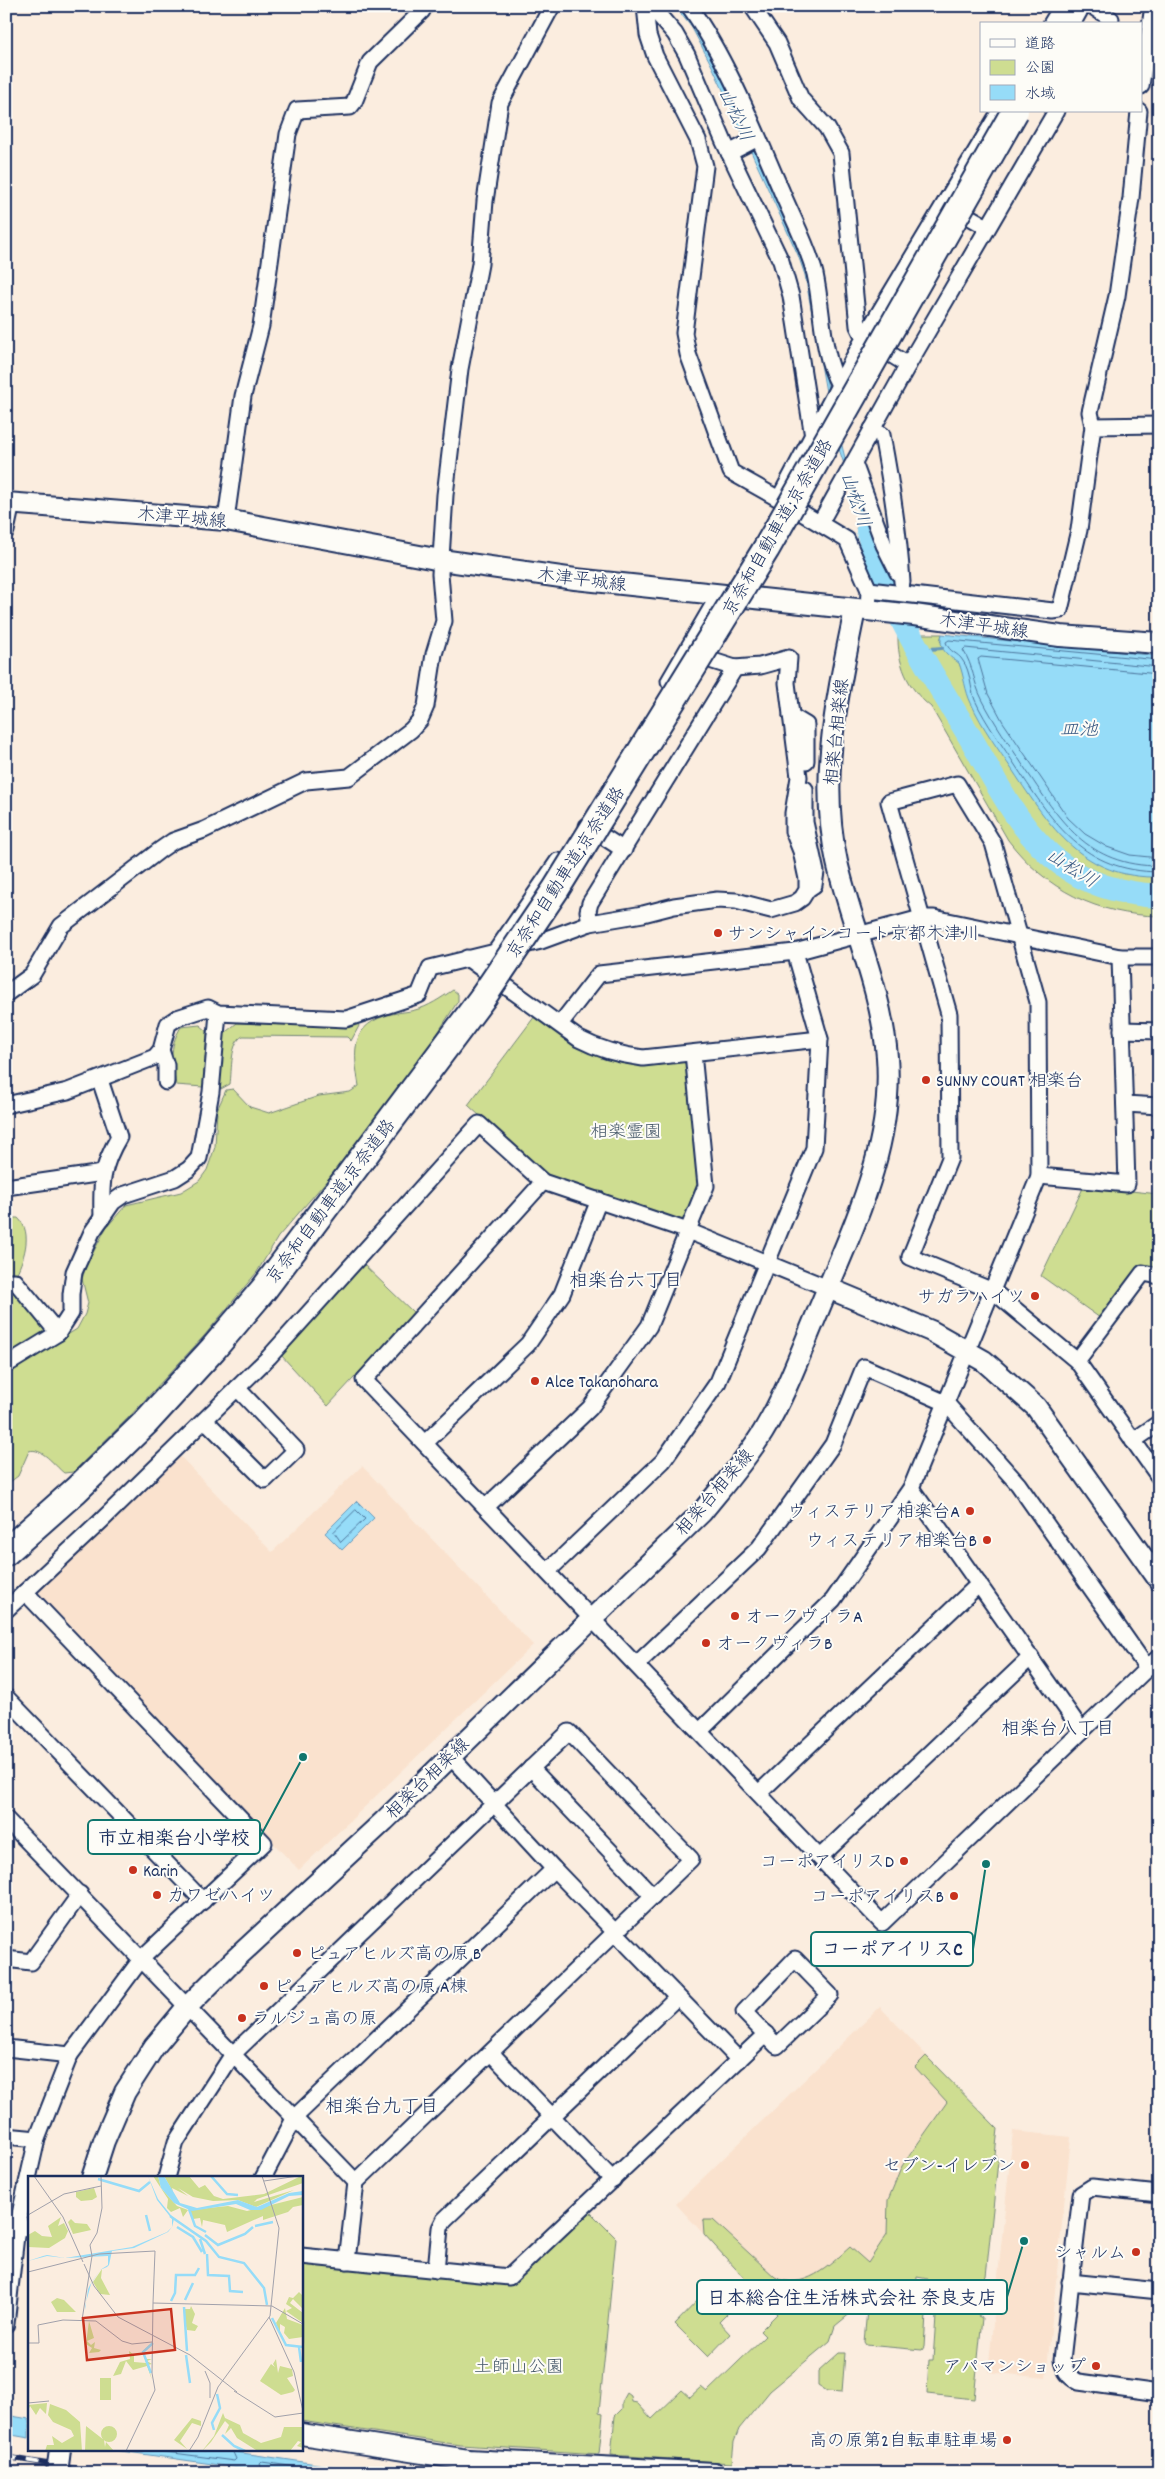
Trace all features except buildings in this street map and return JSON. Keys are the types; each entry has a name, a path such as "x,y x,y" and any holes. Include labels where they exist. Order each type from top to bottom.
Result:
{"highway":[{"name":"京奈和自動車道;京奈道路","path":"6,1552 76,1490 145,1423 213,1349 288,1258 483,997 556,889 761,557 1015,112"}],"main road":[{"name":"木津平城線","path":"9,503 226,520 441,560 719,595 914,615 1060,636 1159,643"},
{"name":"相楽台相楽線","path":"93,2176 104,2141 125,2092 154,2047 188,2006 702,1512 746,1458 776,1408 828,1288 872,1175 886,1117 888,1076 882,1026 837,860 830,820 831,742 835,709 861,610"},
{"path":"828,1288 931,1331 984,1361 1036,1407 1159,1580"},
{"path":"302,2434 468,2460 714,2473"},
{"path":"57,2473 60,2452"}],"street":[{"path":"226,520 243,396 261,326 288,134 294,116 297,110 350,107 354,102 370,62 422,11 424,6"},
{"path":"6,994 32,975 61,926 160,850 173,842 204,830 306,781 349,777 411,730 420,720 426,706 434,654 444,621 441,560 445,495 460,369 476,298 485,201 500,103 552,6"},
{"path":"645,6 648,35 653,49 698,140 704,166 703,188 684,333 688,354 731,472 848,540 869,590 861,610"},
{"path":"651,6 675,34 683,48 727,148 760,214 787,278 813,437"},
{"path":"689,6 706,29 758,138 814,273 831,369 839,385"},
{"path":"752,6 777,43 801,99 828,128 841,153 858,326 864,338 908,365"},
{"path":"1092,6 1113,16"},
{"path":"1142,80 1154,6"},
{"path":"1053,22 1064,10"},
{"path":"779,499 864,338 999,112"},
{"path":"820,523 987,227 1055,112"},
{"path":"869,590 904,588 1053,611 1060,610 1079,530 1093,426 1090,412 1117,296 1139,112"},
{"path":"701,152 727,148 758,138"},
{"path":"946,203 987,227"},
{"path":"1093,426 1159,425"},
{"path":"872,429 882,434 890,472 904,588"},
{"path":"854,463 884,545 904,588"},
{"path":"6,532 9,503"},
{"path":"496,951 583,823 690,647 719,595"},
{"path":"690,647 713,661 735,668 760,666 789,658 787,683 799,777 793,813 794,831 801,851 807,890"},
{"path":"590,923 588,911 590,903 735,668"},
{"path":"6,1104 68,1091 155,1057 161,1050 168,1024 177,1018 208,1008 218,1013 346,1018 419,995 430,968 541,940 590,923 702,901 736,901 776,909 795,903 814,885 816,872 805,822 806,725 791,716"},
{"path":"700,1731 833,1600 911,1488 993,1291 1039,1176 1038,1002 993,843 957,784 889,802 949,1014 950,1158 910,1257 993,1291 1077,1361 1159,1477"},
{"path":"805,822 830,820"},
{"path":"583,823 624,850"},
{"path":"560,1024 599,974 795,952 921,918 934,918 1120,957 1159,958"},
{"path":"548,1570 663,1461 718,1382 765,1263 814,1148 820,1039 795,952"},
{"path":"1039,1176 1127,1184 1120,957"},
{"path":"467,958 596,1048 620,1055 644,1058 820,1039"},
{"path":"6,1365 58,1333 71,1313 74,1272 92,1232 116,1198 175,1178 189,1169 199,1158 211,1092 218,1013"},
{"path":"1122,1030 1159,1030"},
{"path":"161,1050 166,1066 166,1082"},
{"path":"486,1507 590,1408 649,1326 706,1186 692,1053"},
{"path":"100,1080 119,1138 110,1152 103,1173 101,1188 102,1218"},
{"path":"1125,1104 1159,1106"},
{"path":"6,1610 269,1357 479,1124 543,1182 688,1231 828,1288"},
{"path":"6,1187 103,1173"},
{"path":"543,1182 364,1380 548,1570 882,1923 1159,1657"},
{"path":"424,1443 528,1344 562,1294 599,1200"},
{"path":"1077,1361 1143,1273 1159,1276"},
{"path":"6,1281 15,1281 58,1333"},
{"path":"637,1664 759,1548 833,1444 864,1367 946,1403 1018,1484 1147,1668"},
{"path":"205,1420 265,1480 296,1450 237,1388"},
{"path":"1133,1440 1159,1423"},
{"path":"911,1488 1082,1732"},
{"path":"760,1793 979,1584"},
{"path":"25,1592 264,1843 142,1958 70,2055 37,2139 29,2176"},
{"path":"820,1857 1031,1657"},
{"path":"6,1697 203,1901"},
{"path":"167,2176 176,2142 233,2054 569,1732 692,1859 356,2182 347,2261"},
{"path":"450,1756 554,1869 739,2060"},
{"path":"531,1768 653,1896"},
{"path":"7,1822 80,1894 356,2182"},
{"path":"264,2176 295,2118 554,1869"},
{"path":"6,1958 31,1962 80,1894"},
{"path":"795,1960 830,1995 777,2046 766,2034 744,2012 795,1960"},
{"path":"436,2270 441,2223 677,1997"},
{"path":"302,2256 510,2277 766,2034"},
{"path":"6,2048 70,2055"},
{"path":"490,2053 613,2180"},
{"path":"6,2136 37,2139"},
{"path":"6,2324 18,2227 28,2181"},
{"path":"1159,2194 1092,2187 1081,2194 1062,2360 1066,2372 1071,2379 1079,2382 1159,2393"},
{"path":"1070,2282 1159,2291"}],"shaded area":[{"path":"178,1454 272,1552 362,1466 533,1645 299,1870 36,1596 36,1589"},
{"path":"880,2007 973,2104 928,2279 916,2278 916,2294 906,2299 905,2309 857,2308 835,2326 830,2341 777,2314 676,2204"},
{"path":"1013,2131 1071,2137 1046,2378 988,2372"}],"green space":[{"path":"898,633 901,633 915,658 921,676 923,675 1004,805 1036,850 1054,867 1075,882 1098,892 1126,900 1159,903 1159,916 1115,911 1094,905 1056,886 1023,858 1008,840 931,707 916,692 905,674 899,655"},
{"path":"923,634 942,634 940,641 959,663 964,676 1099,864 1125,874 1159,877 1159,890 1119,884 1100,877 1067,859 1052,847 1026,816 918,636"},
{"path":"453,990 458,994 458,1001 392,1105 278,1237 257,1272 204,1336 130,1416 73,1472 64,1473 48,1457 34,1450 29,1451 18,1476 6,1485 6,1372 77,1329 85,1314 88,1303 82,1279 86,1266 106,1228 126,1205 181,1192 199,1181 207,1170 215,1147 217,1110 226,1090 233,1089 250,1107 269,1113 319,1096 350,1092 359,1086 356,1050 358,1040 368,1024 378,1018 425,1007"},
{"name":"相楽霊園","path":"535,1016 584,1048 610,1059 624,1063 639,1064 681,1060 687,1065 701,1186 687,1219 680,1222 547,1178 468,1105"},
{"path":"237,1023 347,1026 358,1024 359,1026 351,1041 347,1037 243,1036 239,1039 234,1050 230,1084 221,1089 217,1084 222,1035"},
{"path":"200,1025 207,1031 203,1087 176,1085 172,1055 174,1042 181,1027"},
{"path":"1084,1186 1159,1194 1159,1268 1140,1265 1100,1318 1041,1276"},
{"path":"6,1218 18,1218 23,1224 25,1231 26,1247 15,1277 6,1277"},
{"path":"362,1263 414,1313 328,1406 280,1354"},
{"path":"6,1283 13,1283 49,1330 6,1355"},
{"path":"926,2056 998,2129 995,2155 998,2161 986,2276 982,2280 978,2316 982,2318 974,2399 927,2394 929,2360 933,2360 937,2302 926,2300 928,2279 917,2277 916,2294 906,2299 905,2309 857,2308 835,2326 830,2341 770,2391 739,2429 734,2442 732,2463 611,2455 615,2416 622,2409 622,2402 627,2393 631,2396 632,2402 637,2403 652,2419 682,2390 690,2397 701,2387 707,2392 765,2336 760,2331 777,2314 704,2234 703,2220 713,2220 775,2277 785,2281 806,2279 816,2274 850,2247 868,2263 887,2234 888,2200 902,2166 947,2102 915,2067"},
{"name":"土師山公園","path":"590,2212 616,2238 599,2413 603,2414 599,2454 460,2445 302,2421 302,2262 514,2283"},
{"path":"709,2293 728,2313 719,2322 730,2334 708,2357 675,2324 702,2296 705,2298"},
{"path":"867,2310 922,2311 926,2315 924,2347 922,2350 866,2345 864,2342"},
{"path":"839,2353 845,2353 842,2392 827,2391 818,2385 818,2372"}],"water":[{"path":"675,6 683,6 706,45 790,225 808,275 828,389 845,458 883,559 870,566 856,528 864,528 864,524 833,431 805,275 798,255 713,68 692,28"},
{"name":"皿池","path":"942,634 1159,656 1159,877 1132,875 1109,869 1089,859 1071,846 1055,830 1027,792 980,721 969,698 959,663 942,648"},
{"path":"357,1501 374,1518 342,1550 325,1533"},
{"path":"6,2415 28,2419 28,2438 6,2434"},
{"path":"128,2452 236,2452 378,2473 275,2473"}],"waterway":[{"name":"山松川","path":"868,531 886,585 911,637 1020,821 1045,850 1060,863 1083,878 1120,891 1159,896"},
{"path":"918,650 942,648"}],"railway":[{"path":"6,2457 103,2473"},
{"path":"6,2469 25,2473"}],"place":[{"name":"サンシャインコート京都木津川","path":"718,933"},
{"name":"SUNNY COURT 相楽台","path":"926,1080"},
{"name":"サガラハイツ","path":"1035,1296"},
{"name":"Alce Takanohara","path":"535,1381"},
{"name":"ウィステリア相楽台A","path":"970,1511"},
{"name":"ウィステリア相楽台B","path":"987,1540"},
{"name":"オークヴィラA","path":"735,1616"},
{"name":"オークヴィラB","path":"706,1643"},
{"name":"市立相楽台小学校","path":"303,1757"},
{"name":"コーポアイリスD","path":"904,1861"},
{"name":"コーポアイリスC","path":"986,1864"},
{"name":"Karin","path":"133,1870"},
{"name":"カワゼハイツ","path":"157,1895"},
{"name":"コーポアイリスB","path":"954,1896"},
{"name":"ピュアヒルズ高の原 B","path":"297,1953"},
{"name":"ピュアヒルズ高の原 A棟","path":"264,1986"},
{"name":"ラルジュ高の原","path":"242,2018"},
{"name":"セブン-イレブン","path":"1025,2165"},
{"name":"日本総合住生活株式会社 奈良支店","path":"1024,2241"},
{"name":"シャルム","path":"1136,2252"},
{"name":"アパマンショップ","path":"1096,2366"},
{"name":"高の原第2自転車駐車場","path":"1007,2440"}],"district":[{"name":"相楽台六丁目","path":"626,1279"},
{"name":"相楽台八丁目","path":"1058,1727"},
{"name":"相楽台九丁目","path":"382,2105"}]}
